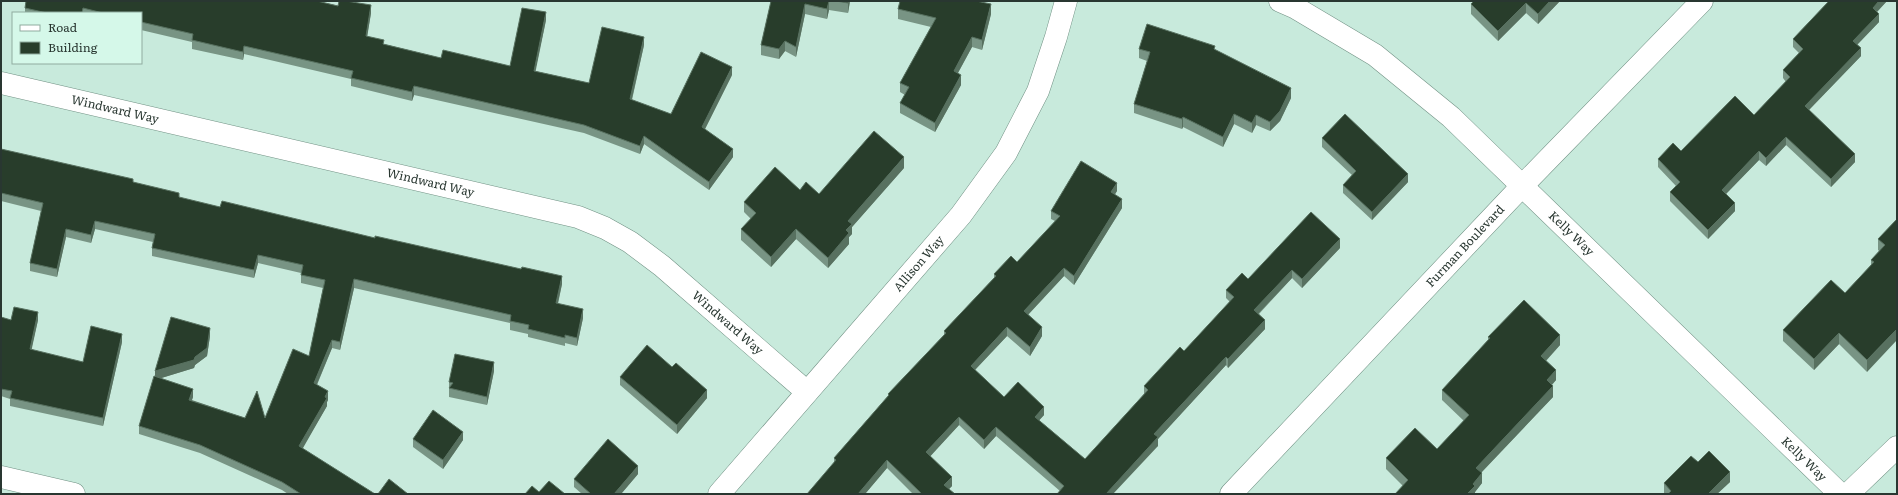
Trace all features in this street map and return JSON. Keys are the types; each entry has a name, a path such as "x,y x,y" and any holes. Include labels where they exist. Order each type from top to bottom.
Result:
{"street":[{"name":"Allison Way","path":"719,494 961,215 1006,154 1038,91 1066,1"},
{"name":"Kelly Way","path":"1280,1 1296,8 1376,55 1451,117 1840,494"},
{"name":"Furman Boulevard","path":"1230,494 1522,186 1702,1"},
{"name":"Windward Way","path":"1,82 578,218 605,228 630,242 662,266 807,392"},
{"path":"1848,494 1897,447"},
{"path":"1,477 74,494"}],"building":[{"path":"26,1 317,1 338,6 339,1 346,1 371,5 366,36 384,40 383,44 441,58 443,50 510,66 522,8 546,12 534,71 589,83 602,27 644,37 630,99 671,114 701,52 732,67 702,127 733,149 709,182 644,136 640,146 584,125 414,86 412,92 351,78 353,71 244,46 243,52 192,40 193,34 142,22 142,12 99,12 83,8 82,12 43,12 25,8"},
{"path":"771,1 829,1 827,9 805,4 796,47 785,41 779,49 761,45"},
{"path":"836,1 848,1 848,3"},
{"path":"900,1 976,1 991,4 982,40 972,37 954,71 961,75 935,123 900,103 909,87 900,83 936,18 898,9"},
{"path":"1474,1 1550,1 1538,14 1526,3 1498,31 1471,4"},
{"path":"1829,1 1879,1 1873,8 1879,14 1853,41 1861,48 1805,106 1855,154 1831,179 1786,137 1766,158 1759,151 1722,190 1735,203 1708,230 1670,192 1680,182 1658,159 1673,143 1681,151 1735,96 1754,115 1790,77 1783,70 1803,49 1793,39"},
{"path":"1147,24 1215,46 1214,49 1291,88 1280,111 1270,122 1256,115 1252,123 1234,114 1223,137 1183,117 1182,119 1134,104 1150,52 1139,49"},
{"path":"1345,114 1408,174 1372,212 1343,185 1356,171 1322,138"},
{"path":"874,131 904,157 848,221 852,224 846,230 849,233 828,258 796,229 771,257 741,229 756,213 744,202 775,167 800,190 806,182 819,194"},
{"path":"1,149 133,179 133,182 179,193 179,197 220,207 222,201 375,238 375,236 521,269 522,267 562,276 556,303 583,309 577,338 565,335 565,338 528,329 529,325 510,321 511,315 354,279 340,342 332,340 314,383 328,391 325,397 327,398 299,446 375,494 301,494 282,482 200,445 139,426 154,376 193,389 189,400 245,418 257,391 265,418 293,349 309,356 325,280 301,275 303,265 258,255 254,270 152,248 155,234 95,221 91,235 66,229 57,269 30,263 43,203 1,193"},
{"path":"1081,161 1117,183 1111,192 1122,199 1074,276 1064,268 1024,311 1042,327 1030,347 1007,327 971,366 1004,397 1018,382 1044,407 1035,417 1085,459 1148,390 1144,386 1180,347 1184,351 1234,297 1226,290 1242,273 1248,279 1311,212 1340,239 1302,279 1292,270 1254,310 1265,320 1228,359 1226,357 1154,434 1158,437 1106,494 1057,494 1064,486 996,427 984,440 959,417 926,452 952,477 944,485 955,494 922,494 887,460 858,494 807,494 836,460 834,458 889,395 888,394 946,333 944,331 996,276 994,274 1011,256 1017,262 1060,216 1051,211"},
{"path":"1897,219 1897,329 1867,360 1839,333 1814,359 1783,330 1831,280 1845,293 1874,262 1871,260 1885,245 1878,239"},
{"path":"1524,300 1560,335 1541,356 1556,370 1547,380 1553,386 1476,468 1482,473 1473,484 1475,486 1467,494 1395,494 1408,480 1386,458 1415,428 1437,449 1469,415 1442,390 1490,338 1488,337"},
{"path":"14,307 38,312 30,349 83,362 91,326 122,334 103,418 10,398 12,391 1,389 1,317 11,320"},
{"path":"171,317 210,328 207,348 195,357 194,360 155,371"},
{"path":"647,345 672,367 676,363 707,390 677,425 620,377"},
{"path":"455,354 494,362 487,397 449,388 453,383 449,382"},
{"path":"433,410 463,432 443,460 413,439"},
{"path":"608,439 638,466 614,494 591,494 574,479"},
{"path":"1709,451 1730,472 1708,494 1668,494 1671,491 1664,483 1691,456 1698,462"},
{"path":"389,479 408,494 378,494"},
{"path":"549,481 565,494 525,494 532,486 539,492"}]}
